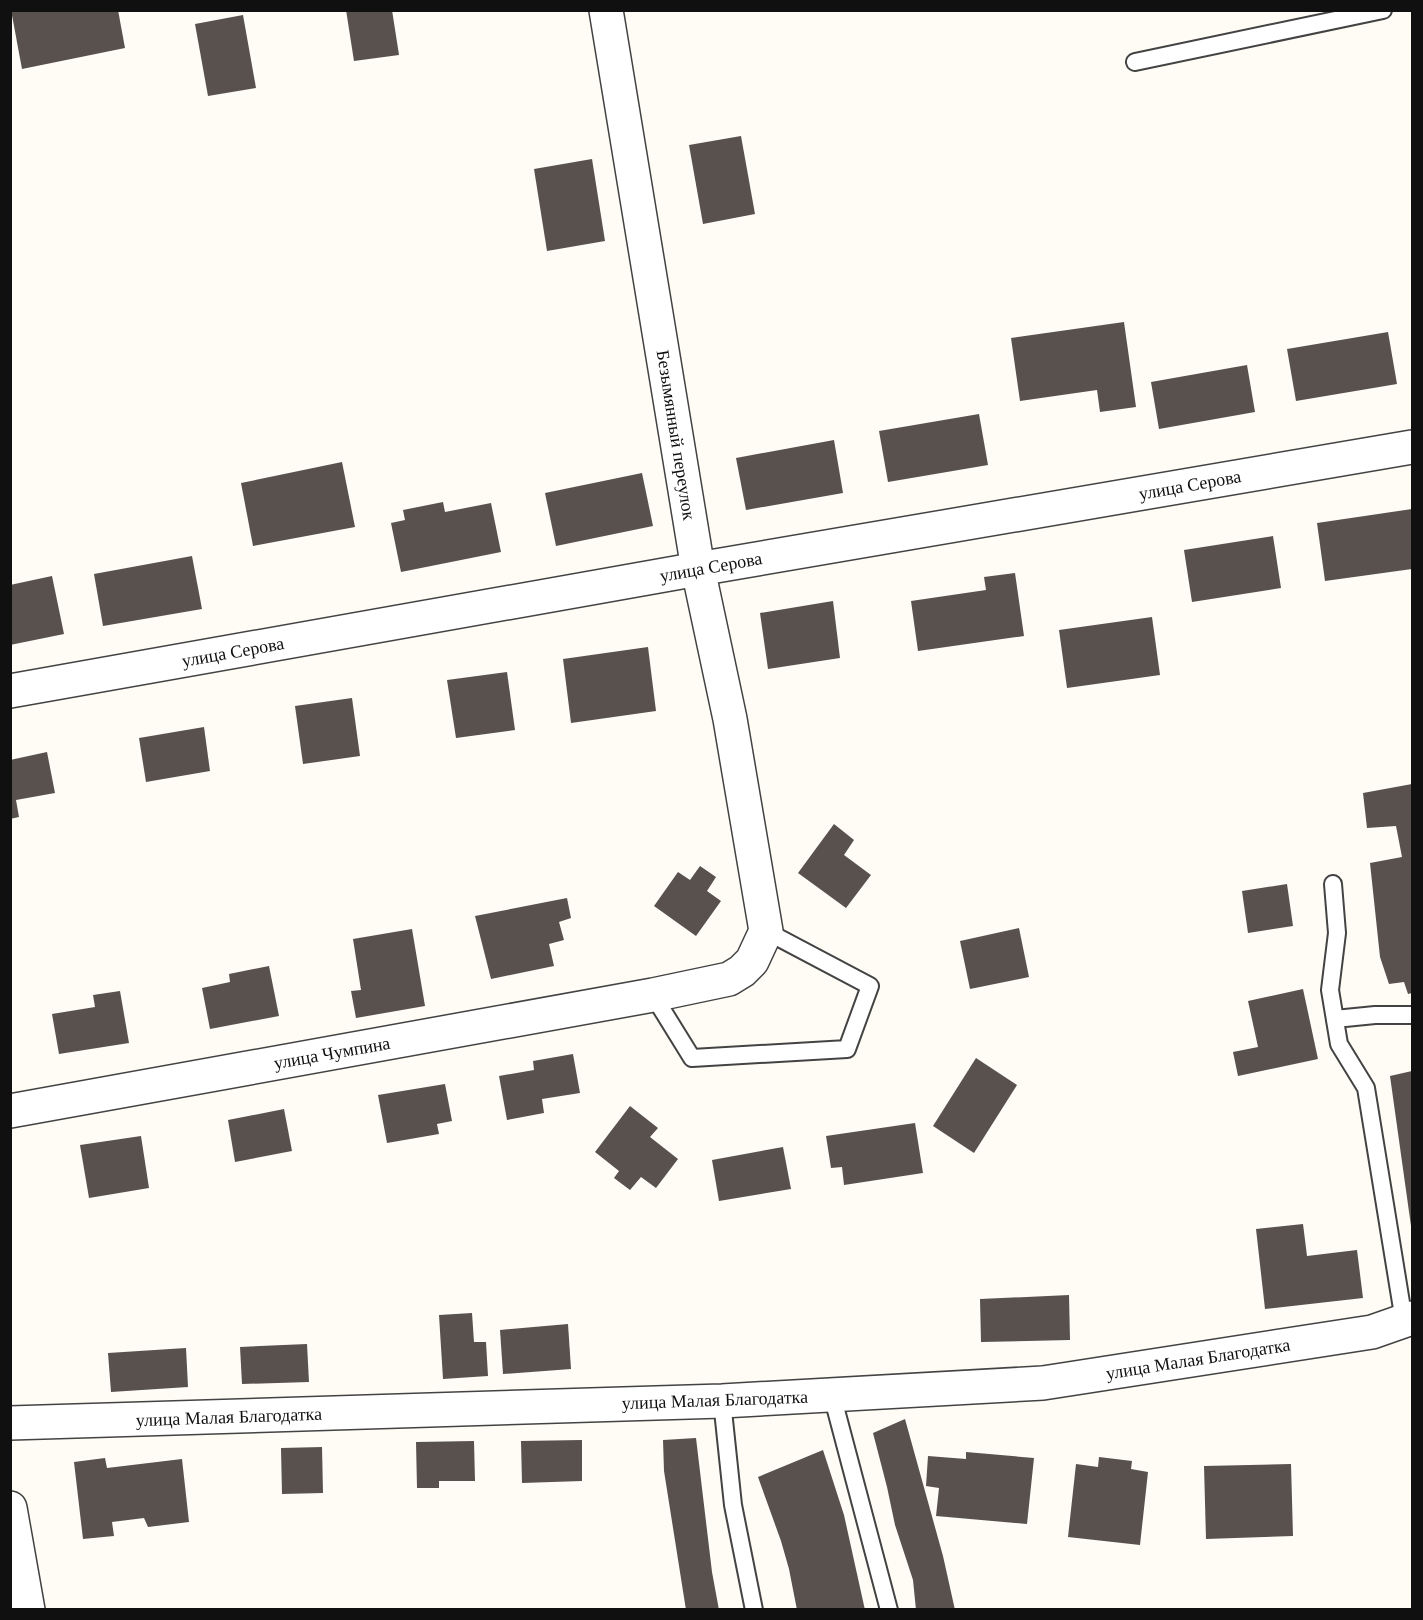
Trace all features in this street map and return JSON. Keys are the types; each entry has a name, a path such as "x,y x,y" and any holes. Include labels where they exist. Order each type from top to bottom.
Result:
{"street":[{"name":"Безымянный переулок","path":"606,10 698,569 730,719 766,931"},
{"name":"улица Серова","path":"10,691 698,569 1413,447"},
{"name":"улица Чумпина","path":"10,1111 653,995 729,979 752,961 766,931"},
{"name":"улица Малая Благодатка","path":"10,1424 722,1401 1043,1383 1372,1332 1408,1320"},
{"path":"10,1508 28,1610"}],"lane":[{"path":"1135,62 1383,10"},
{"path":"1332,884 1337,933 1330,990 1339,1044 1366,1088 1408,1320"},
{"path":"653,995 692,1058 847,1048 870,986 766,931"},
{"path":"1335,1019 1375,1015 1413,1015"},
{"path":"832,1395 889,1610"},
{"path":"722,1401 733,1505 754,1610"}],"building":[{"path":"11,10 118,10 125,48 22,69"},
{"path":"346,10 392,10 399,55 354,61"},
{"path":"243,15 256,88 208,96 195,24"},
{"path":"741,136 755,214 703,224 689,145"},
{"path":"592,159 605,241 547,251 534,169"},
{"path":"1124,322 1136,407 1100,412 1097,390 1020,401 1011,338"},
{"path":"1388,332 1397,384 1296,401 1287,349"},
{"path":"1247,365 1255,412 1159,429 1151,382"},
{"path":"979,414 988,465 888,482 879,431"},
{"path":"834,440 843,493 746,510 736,458"},
{"path":"342,462 355,527 253,546 241,483"},
{"path":"642,473 653,526 556,546 545,493"},
{"path":"443,502 445,512 491,503 501,552 401,572 391,523 405,520 403,510"},
{"path":"1412,509 1412,569 1325,581 1317,523"},
{"path":"1273,536 1281,588 1192,602 1184,550"},
{"path":"192,556 202,609 103,626 94,574"},
{"path":"1015,573 1024,636 918,651 911,601 986,590 984,577"},
{"path":"52,576 64,634 10,645 10,585"},
{"path":"833,601 840,658 768,669 760,613"},
{"path":"1152,617 1160,675 1067,688 1059,630"},
{"path":"648,647 656,711 571,723 563,659"},
{"path":"507,672 515,730 456,738 447,680"},
{"path":"352,698 360,756 303,764 295,706"},
{"path":"204,727 210,771 146,782 139,738"},
{"path":"47,752 55,793 16,800 19,817 10,819 10,760"},
{"path":"1412,784 1412,993 1408,994 1404,982 1389,984 1380,957 1370,863 1402,857 1396,826 1367,828 1363,793"},
{"path":"834,824 854,840 844,855 871,875 846,908 798,873"},
{"path":"700,866 716,877 707,891 721,901 696,936 654,906 678,872 690,880"},
{"path":"1287,884 1293,926 1248,933 1242,891"},
{"path":"567,898 571,918 559,922 564,940 549,944 554,966 491,979 475,916"},
{"path":"1019,928 1029,977 970,989 960,941"},
{"path":"412,929 425,1006 356,1018 351,991 361,990 353,939"},
{"path":"269,966 279,1016 210,1029 202,988 230,982 229,974"},
{"path":"1303,989 1318,1059 1238,1076 1233,1052 1258,1047 1248,1001"},
{"path":"120,991 129,1043 59,1054 52,1014 95,1007 93,995"},
{"path":"573,1054 580,1093 542,1099 544,1113 507,1120 499,1076 534,1070 533,1061"},
{"path":"976,1058 1017,1085 974,1153 933,1126"},
{"path":"1412,1071 1412,1226 1411,1226 1390,1076"},
{"path":"445,1084 452,1121 437,1124 439,1134 387,1143 378,1095"},
{"path":"630,1106 658,1128 650,1137 678,1159 656,1188 641,1177 630,1190 614,1178 619,1171 595,1152"},
{"path":"284,1109 292,1151 235,1162 228,1120"},
{"path":"915,1123 923,1173 844,1185 842,1167 831,1168 826,1136"},
{"path":"141,1136 149,1188 89,1198 80,1145"},
{"path":"783,1147 791,1189 719,1201 712,1160"},
{"path":"1303,1224 1307,1256 1357,1250 1363,1298 1265,1309 1256,1229"},
{"path":"1069,1295 1070,1340 981,1342 980,1299"},
{"path":"472,1313 474,1342 486,1342 488,1376 443,1379 439,1315"},
{"path":"568,1324 571,1369 503,1374 500,1330"},
{"path":"307,1344 309,1382 242,1384 240,1347"},
{"path":"186,1348 188,1387 111,1392 108,1353"},
{"path":"905,1419 943,1556 955,1610 916,1610 913,1580 895,1525 873,1433"},
{"path":"696,1438 712,1572 719,1610 686,1610 664,1471 663,1440"},
{"path":"582,1440 582,1481 522,1483 521,1441"},
{"path":"474,1441 475,1481 439,1481 439,1488 417,1488 416,1442"},
{"path":"322,1447 323,1493 282,1494 281,1448"},
{"path":"823,1450 844,1515 865,1610 797,1610 781,1541 758,1477"},
{"path":"966,1452 1034,1458 1027,1524 936,1516 939,1488 926,1486 928,1456 966,1459"},
{"path":"1099,1457 1132,1461 1131,1469 1148,1472 1140,1545 1068,1537 1076,1464 1098,1467"},
{"path":"105,1458 107,1468 182,1459 189,1522 148,1527 144,1518 112,1522 114,1536 83,1539 74,1462"},
{"path":"1291,1464 1293,1536 1206,1539 1204,1466"}]}
